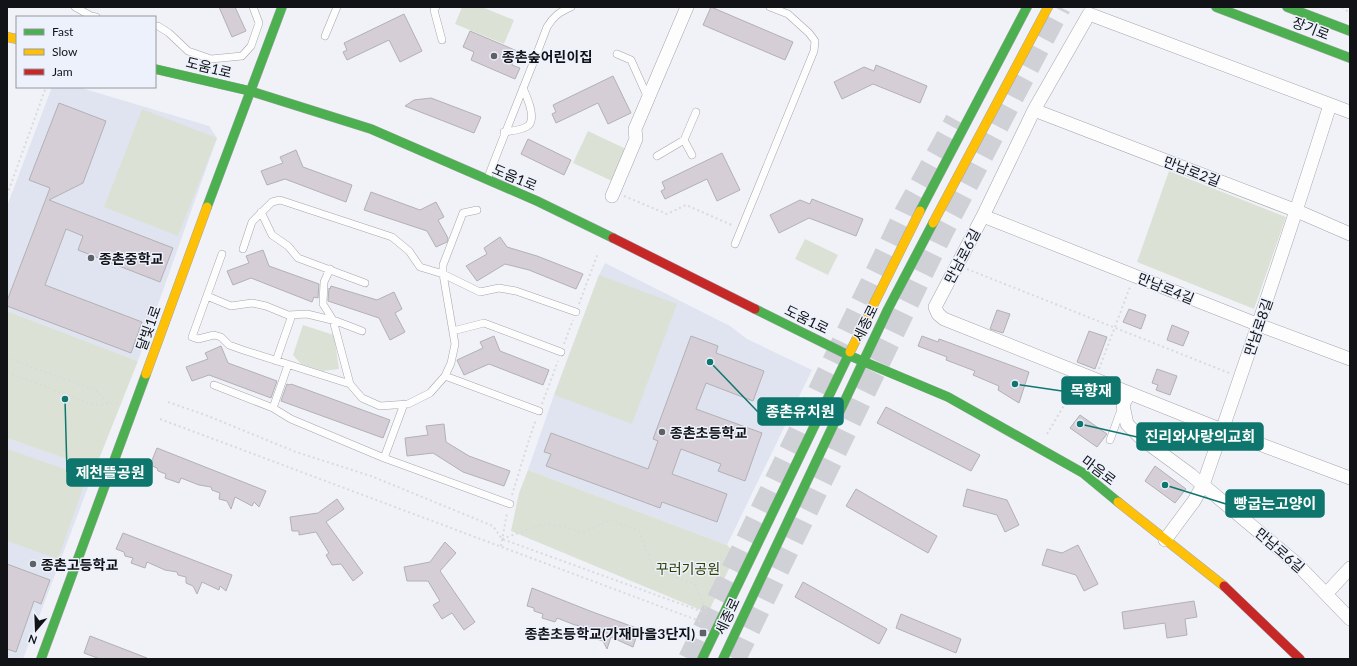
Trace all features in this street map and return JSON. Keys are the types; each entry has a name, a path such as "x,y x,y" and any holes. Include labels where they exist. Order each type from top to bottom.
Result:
{"street":[{"name":"달빛1로","path":"41,659 282,7"},
{"path":"613,194 636,139 635,129 687,7"},
{"name":"세종로","path":"702,659 848,355 932,188 1027,7"},
{"name":"장기로","path":"1216,7 1350,58"},
{"name":"장기로","path":"1287,7 1350,31"},
{"name":"세종로","path":"723,659 891,302 1048,8"},
{"name":"만남로6길","path":"1330,104 1089,14 1034,110 983,216 935,307 938,314 944,319 1222,430 1350,478"},
{"name":"도움1로","path":"156,69 250,92 371,129 544,205 848,355"},
{"path":"1330,104 1350,112"},
{"name":"만남로8길","path":"1165,540 1194,501 1203,485 1297,211 1330,104"},
{"name":"만남로2길","path":"1034,110 1297,211 1350,234"},
{"name":"만남로4길","path":"983,216 1259,325 1350,359"},
{"name":"마음로","path":"848,355 948,397 1083,473 1165,540 1221,583 1300,659"},
{"path":"1123,405 1129,393"},
{"name":"만남로6길","path":"1123,405 1127,424 1142,439 1203,485 1295,562 1350,618"},
{"path":"1326,594 1350,568"}],"lane":[{"path":"75,7 91,16"},
{"path":"156,26 169,33 188,51 211,59 242,56 251,46 259,23 253,7"},
{"path":"325,36 337,7"},
{"path":"436,7 434,10 442,40"},
{"path":"486,180 504,132 550,23 560,11 570,7"},
{"path":"735,244 814,51 815,41 809,33 788,14 770,7"},
{"path":"617,54 631,60 648,98"},
{"path":"504,132 524,128 529,125 531,120 531,107 523,88"},
{"path":"657,156 684,140 696,112"},
{"path":"684,140 692,155"},
{"path":"243,249 252,222 272,202 280,200 392,237 409,250 420,267 443,274 480,292 499,288 516,291 576,312"},
{"path":"330,270 324,282 323,304 333,320 350,384 362,398 380,406 408,404 430,393 445,376 451,362 455,344 443,274 443,265 463,213 477,210"},
{"path":"261,212 272,234 288,246 298,258 365,283"},
{"path":"222,254 192,337 198,339 214,335 221,337 228,345 350,384"},
{"path":"207,296 230,306 252,304 266,306 292,315 307,314 333,320 362,330"},
{"path":"276,361 292,315"},
{"path":"453,331 484,323 561,352"},
{"path":"273,408 288,365"},
{"path":"445,376 539,411"},
{"path":"214,385 273,408 290,419 384,458 510,504"},
{"path":"384,458 404,404"},
{"path":"1110,440 1123,405"}],"path":[{"path":"1342,7 1350,13"},
{"path":"7,195 46,88"},
{"path":"613,194 667,214 686,205 741,230"},
{"path":"500,546 510,504 528,443 598,253"},
{"path":"962,268 1234,375"},
{"path":"1098,372 1132,281"},
{"path":"7,358 97,392 109,404"},
{"path":"7,372 94,405 122,402"},
{"path":"1047,434 1079,380"},
{"path":"168,402 208,416 296,452 371,476 493,526 502,539 708,613 694,584 653,568 639,531 611,520 584,532 546,523 502,539"},
{"path":"160,419 703,622"}],"shaded area":[{"name":"종촌중학교","path":"52,88 81,88 209,126 217,138 138,361 7,311 7,206"},
{"name":"종촌초등학교","path":"605,263 730,326 747,339 812,370 727,545 528,470 554,395 599,275"},
{"name":"종촌고등학교","path":"7,438 95,469 23,659 7,659"}],"green space":[{"path":"462,7 482,7 514,20 504,44 455,24"},
{"path":"142,109 217,138 178,236 104,207"},
{"path":"588,131 626,149 612,181 573,163"},
{"path":"1169,171 1286,217 1254,309 1137,262"},
{"path":"805,239 838,255 828,275 795,259"},
{"path":"599,275 677,304 632,424 554,395"},
{"path":"7,311 138,361 95,469 7,438"},
{"path":"303,325 334,335 339,369 323,371 301,364 293,355"},
{"path":"7,449 87,477 58,559 7,541"},
{"name":"꾸러기공원","path":"528,470 727,545 736,554 708,613 511,531 519,493"}],"building":[{"path":"219,7 235,7 246,31 232,37"},
{"path":"711,7 793,42 785,60 703,25"},
{"path":"404,14 422,51 400,62 389,40 347,60 343,52 347,50 344,43"},
{"name":"종촌숲어린이집","path":"470,31 517,51 512,65 520,68 515,79 471,60 474,52 463,47"},
{"path":"876,65 927,86 920,103 873,84 842,99 834,82 864,67 874,71"},
{"path":"613,76 631,113 608,124 598,103 556,123 552,114 556,112 553,105"},
{"path":"431,98 481,117 474,133 405,106 414,100"},
{"path":"59,103 106,121 83,183 49,200 173,248 160,282 78,250 83,236 66,229 45,285 142,322 131,353 7,306 7,301 50,188 29,180"},
{"path":"528,139 571,160 564,175 521,154"},
{"path":"296,150 303,167 352,185 346,202 285,179 267,185 261,171 283,163 280,157"},
{"path":"722,153 740,190 717,201 707,179 665,199 661,191 665,189 662,182"},
{"path":"371,192 420,210 436,202 444,217 438,220 448,238 447,242 436,247 427,231 364,210"},
{"path":"812,199 863,219 856,236 809,218 779,233 770,215 800,200 810,204"},
{"path":"500,237 507,247 537,256 583,274 576,289 529,270 505,264 477,281 466,266 487,254 484,248"},
{"path":"263,250 269,266 319,284 318,298 314,297 312,302 251,278 233,285 227,271 249,263 246,256"},
{"path":"331,286 377,300 394,292 402,309 395,313 405,332 390,340 379,318 328,301 329,288 330,289"},
{"path":"1129,309 1146,315 1141,329 1123,322"},
{"path":"997,310 1010,314 1003,333 990,329"},
{"path":"1172,325 1189,332 1183,346 1167,340"},
{"path":"1089,331 1107,337 1095,369 1077,362"},
{"path":"494,336 500,351 549,370 543,385 489,364 464,375 457,360 483,348 480,342"},
{"path":"691,336 718,346 716,353 764,371 753,401 706,383 696,409 762,433 745,481 718,471 721,464 681,449 672,474 727,494 717,522 662,502 660,508 546,466 551,454 544,452 551,433 648,469 658,441 653,439"},
{"path":"922,336 938,342 939,339 1029,372 1019,403 998,390 999,386 973,375 975,371 946,360 947,357 918,346"},
{"path":"221,346 228,363 277,381 271,398 209,375 192,381 186,367 208,359 205,353"},
{"path":"1157,369 1177,376 1170,395 1156,390 1158,385 1152,383"},
{"path":"287,384 291,384 390,420 383,438 281,401"},
{"path":"886,407 980,455 971,471 877,423"},
{"path":"1080,415 1107,434 1097,447 1070,428"},
{"path":"444,424 446,442 469,456 510,471 504,486 463,472 433,453 407,456 405,438 428,435 426,426"},
{"path":"157,448 266,491 259,507 254,502 252,506 235,497 231,509 227,501 219,499 220,493 212,490 211,487 199,485 181,478 179,483 165,478 166,474 158,471 157,468 150,465"},
{"path":"1155,466 1186,489 1175,503 1145,481"},
{"path":"856,489 937,536 928,553 846,506"},
{"path":"967,489 1007,500 1019,525 1005,532 997,515 963,506"},
{"path":"337,499 344,509 326,522 363,573 353,581 341,564 332,565 326,555 329,553 316,532 299,535 299,531 292,531 290,517 318,513"},
{"path":"123,533 232,575 226,591 220,586 219,590 202,582 197,594 193,586 186,583 186,577 178,575 177,572 165,570 147,562 145,568 131,563 133,558 125,556 124,552 116,549"},
{"path":"445,542 456,553 440,571 475,622 464,630 452,613 442,619 433,605 440,601 428,581 407,581 404,567 430,562"},
{"path":"1078,545 1098,584 1084,591 1076,575 1042,565 1047,549 1062,553"},
{"path":"7,564 50,580 41,604 34,601 16,652 7,649"},
{"path":"803,582 887,629 879,644 795,597"},
{"path":"532,588 639,629 633,647 611,637 607,649 603,641 596,639 596,633 588,630 587,627 575,625 557,618 555,622 542,618 543,614 534,611 534,608 527,606"},
{"path":"1194,601 1197,617 1185,619 1187,635 1167,638 1165,623 1124,629 1122,612"},
{"path":"901,614 961,639 956,653 896,628"},
{"path":"90,636 147,659 100,659 84,653"}],"tunnel":[{"path":"735,659 943,231 1060,7"},
{"path":"689,659 905,213 956,120"}],"traffic: fast":[{"path":"207,207 282,7"},
{"path":"920,211 1027,7"},
{"path":"1216,7 1350,58"},
{"path":"1287,7 1350,31"},
{"path":"156,69 250,91 371,129 537,201 613,238"},
{"path":"723,659 888,309 933,223"},
{"path":"755,309 848,355 948,397 1083,473 1118,502"},
{"path":"702,659 850,352"},
{"path":"41,659 146,374"}],"traffic: slow":[{"path":"933,223 1048,7"},
{"path":"7,37 16,39"},
{"path":"146,374 207,207"},
{"path":"850,352 920,211"},
{"path":"1118,502 1224,586"}],"traffic: jam":[{"path":"613,238 755,309"},
{"path":"1224,586 1300,659"}],"place":[{"name":"종촌숲어린이집","path":"494,56"},
{"name":"종촌중학교","path":"91,258"},
{"name":"종촌유치원","path":"710,362"},
{"name":"목향재","path":"1015,384"},
{"name":"제천뜰공원","path":"65,399"},
{"name":"진리와사랑의교회","path":"1080,424"},
{"name":"종촌초등학교","path":"662,432"},
{"name":"빵굽는고양이","path":"1165,485"},
{"name":"종촌고등학교","path":"33,564"},
{"name":"종촌초등학교(가재마을3단지)","path":"703,633"}]}
